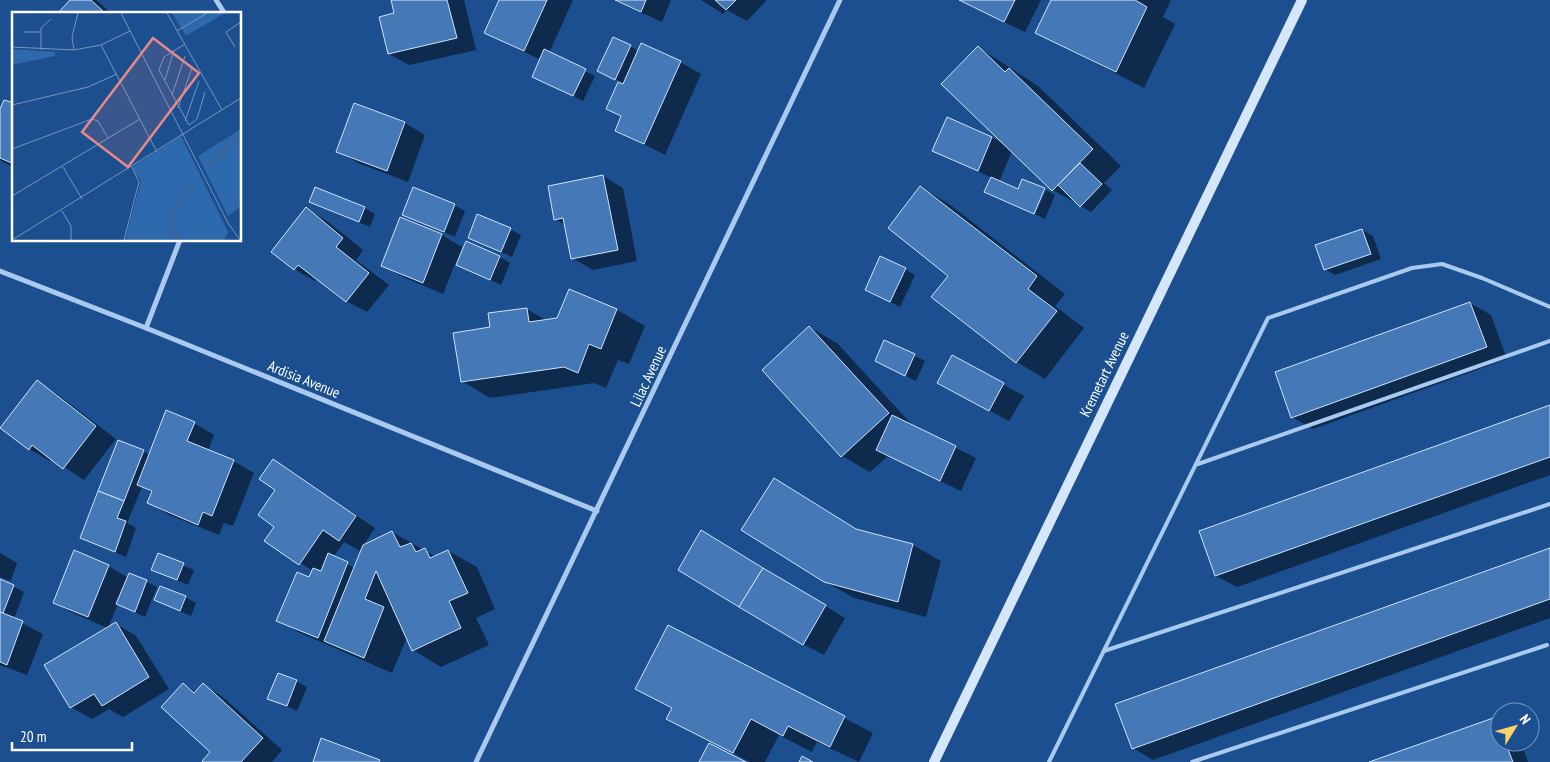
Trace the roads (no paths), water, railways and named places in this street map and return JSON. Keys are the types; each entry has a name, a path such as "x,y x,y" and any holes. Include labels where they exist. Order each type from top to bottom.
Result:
{"street":[{"path":"216,0 223,12"},
{"name":"Lilac Avenue","path":"476,762 840,0"},
{"name":"Kremetart Avenue","path":"934,762 1302,0"},
{"path":"146,328 180,241"},
{"name":"Ardisia Avenue","path":"0,271 146,328 597,512"}],"lane":[{"path":"1049,762 1198,464 1268,318 1412,268 1442,264 1482,278 1550,307"},
{"path":"1198,464 1550,340"},
{"path":"1104,651 1550,504"},
{"path":"1192,762 1547,645"}]}
